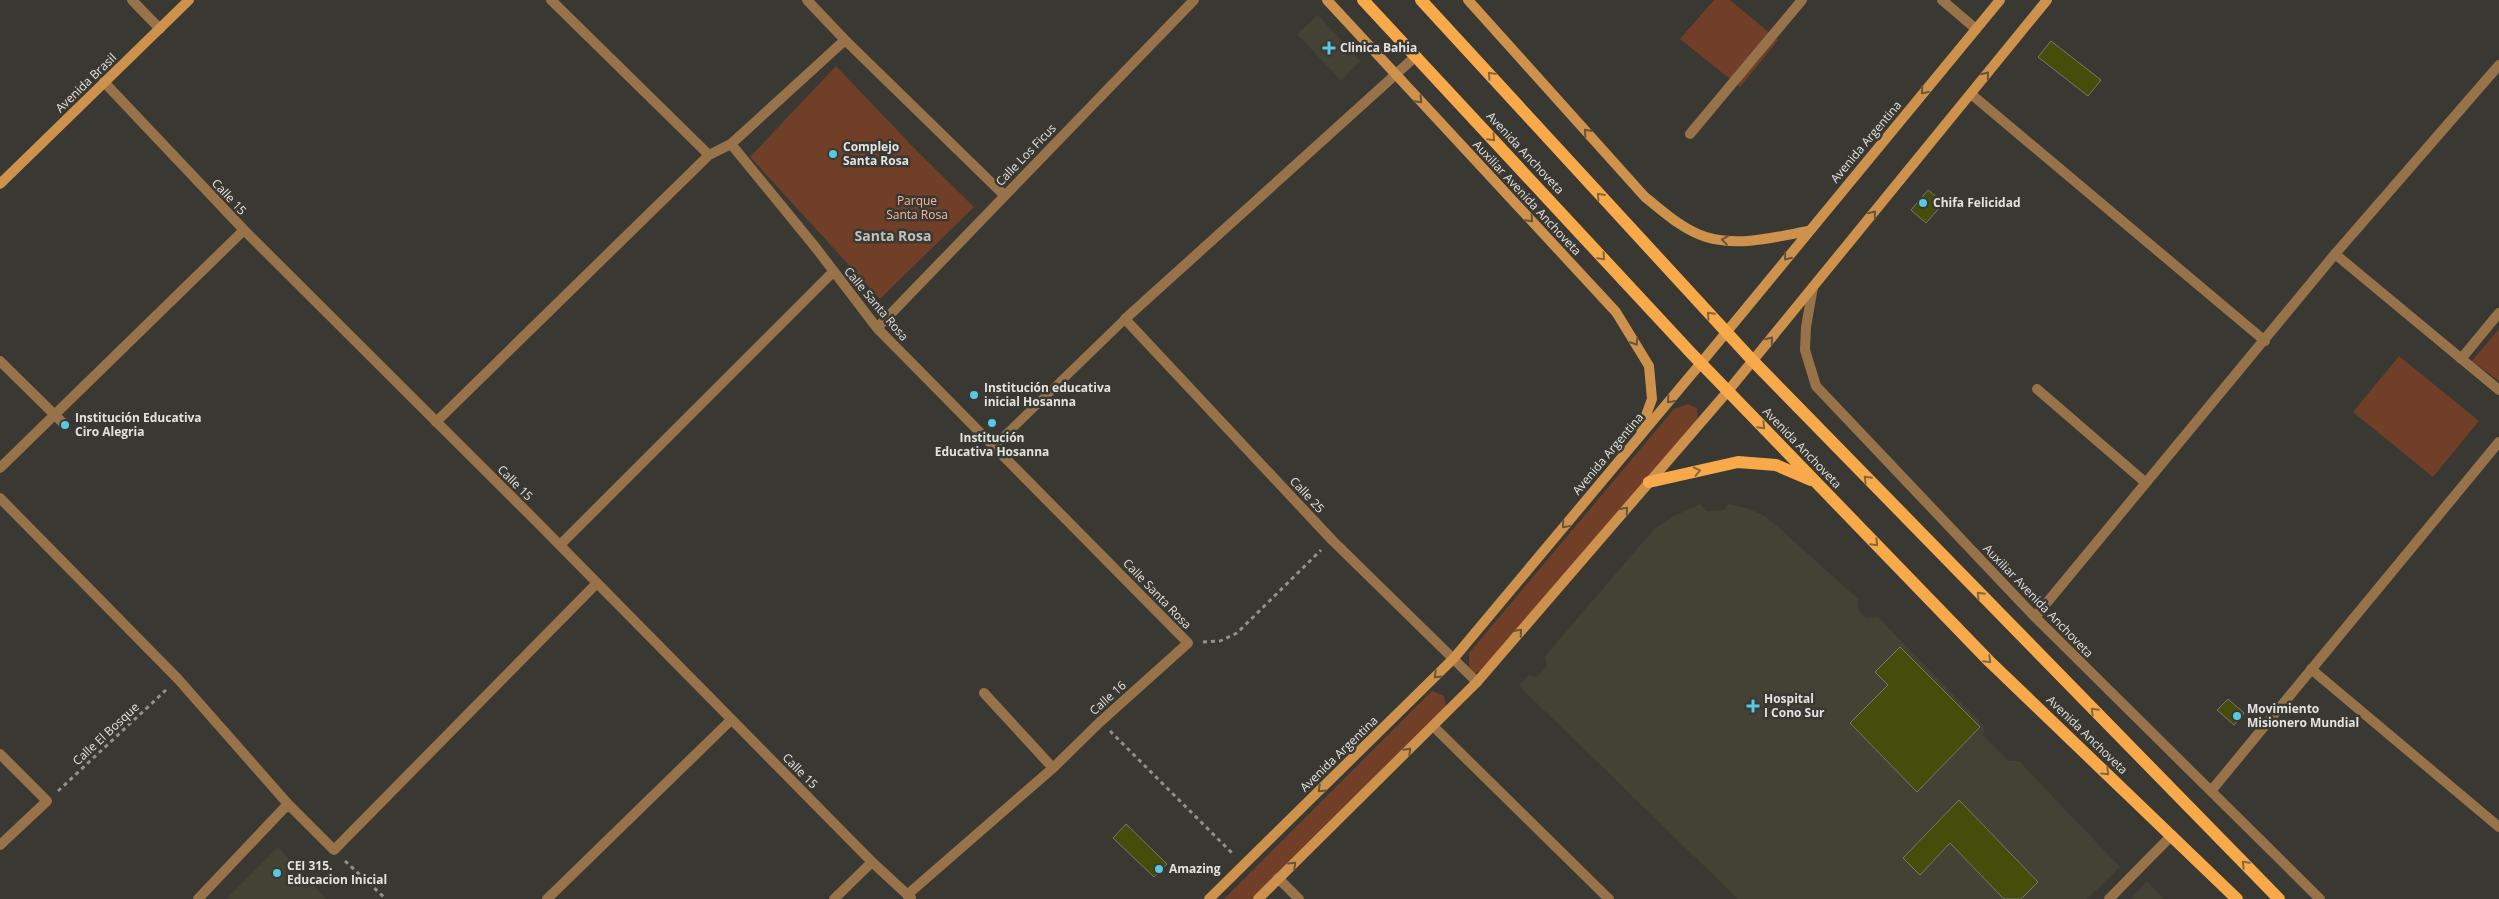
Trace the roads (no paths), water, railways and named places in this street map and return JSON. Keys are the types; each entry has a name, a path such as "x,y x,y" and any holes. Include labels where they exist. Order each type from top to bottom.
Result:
{"main road":[{"name":"Avenida Brasil","path":"0,184 189,0"},
{"name":"Auxiliar Avenida Anchoveta","path":"1327,0 1616,312 1650,366 1652,400 1639,436"},
{"name":"Avenida Anchoveta","path":"1363,0 1728,391 1989,661 2237,899"},
{"name":"Avenida Anchoveta","path":"1421,0 1726,333 2279,899"},
{"path":"1468,0 1645,198 1680,225 1706,237 1737,241 1808,231"},
{"name":"Avenida Argentina","path":"1209,899 1454,658 1702,363 1808,231 2000,0"},
{"path":"1258,899 1477,682 1728,391 2047,0"},
{"path":"1649,482 1738,462 1776,465 1816,483"}],"street":[{"path":"132,0 160,29"},
{"path":"551,0 709,155"},
{"path":"807,0 845,40 1004,195"},
{"name":"Calle Los Ficus","path":"877,328 1194,0"},
{"path":"1690,134 1802,0"},
{"path":"1942,0 1976,29"},
{"path":"436,422 709,155 730,144 845,40"},
{"path":"1125,319 1416,56"},
{"path":"2035,617 2335,254 2499,65"},
{"name":"Calle 15","path":"104,82 244,230 560,545 872,862 910,897"},
{"path":"1971,94 2265,341"},
{"name":"Calle Santa Rosa","path":"730,144 816,248 832,272 877,328 1188,643"},
{"path":"0,468 244,230"},
{"path":"2335,254 2499,390"},
{"path":"560,545 832,272"},
{"name":"Auxiliar Avenida Anchoveta","path":"1813,287 1804,350 1816,386 2035,617 2320,899"},
{"path":"2461,359 2499,313"},
{"name":"Calle 25","path":"1125,319 1332,540 1477,682"},
{"path":"0,361 65,425"},
{"path":"2037,389 2146,483"},
{"path":"2211,791 2499,442"},
{"path":"0,498 178,679 288,804 334,850 597,583"},
{"name":"Calle 16","path":"910,897 1188,643"},
{"path":"2311,670 2499,827"},
{"path":"984,693 1053,768"},
{"path":"547,899 732,720"},
{"path":"1433,726 1609,899"},
{"path":"0,754 47,801 0,845"},
{"path":"198,899 288,804"},
{"path":"2109,899 2172,835"},
{"path":"834,899 872,862"},
{"path":"1278,878 1298,899"}],"lane":[{"path":"994,446 1125,319"}],"place":[{"name":"Clinica Bahia","path":"1329,48"},
{"name":"Complejo Santa Rosa","path":"833,154"},
{"name":"Chifa Felicidad","path":"1923,203"},
{"name":"Institución educativa inicial Hosanna","path":"974,395"},
{"name":"Institución Educativa Hosanna","path":"992,423"},
{"name":"Institución Educativa Ciro Alegria","path":"65,425"},
{"name":"Hospital I Cono Sur","path":"1753,706"},
{"name":"Movimiento Misionero Mundial","path":"2237,716"},
{"name":"Amazing","path":"1159,869"},
{"name":"CEI 315. Educacion Inicial","path":"277,873"}],"district":[{"name":"Santa Rosa","path":"893,236"}],"park label":[{"name":"Parque Santa Rosa","path":"917,208"}]}
